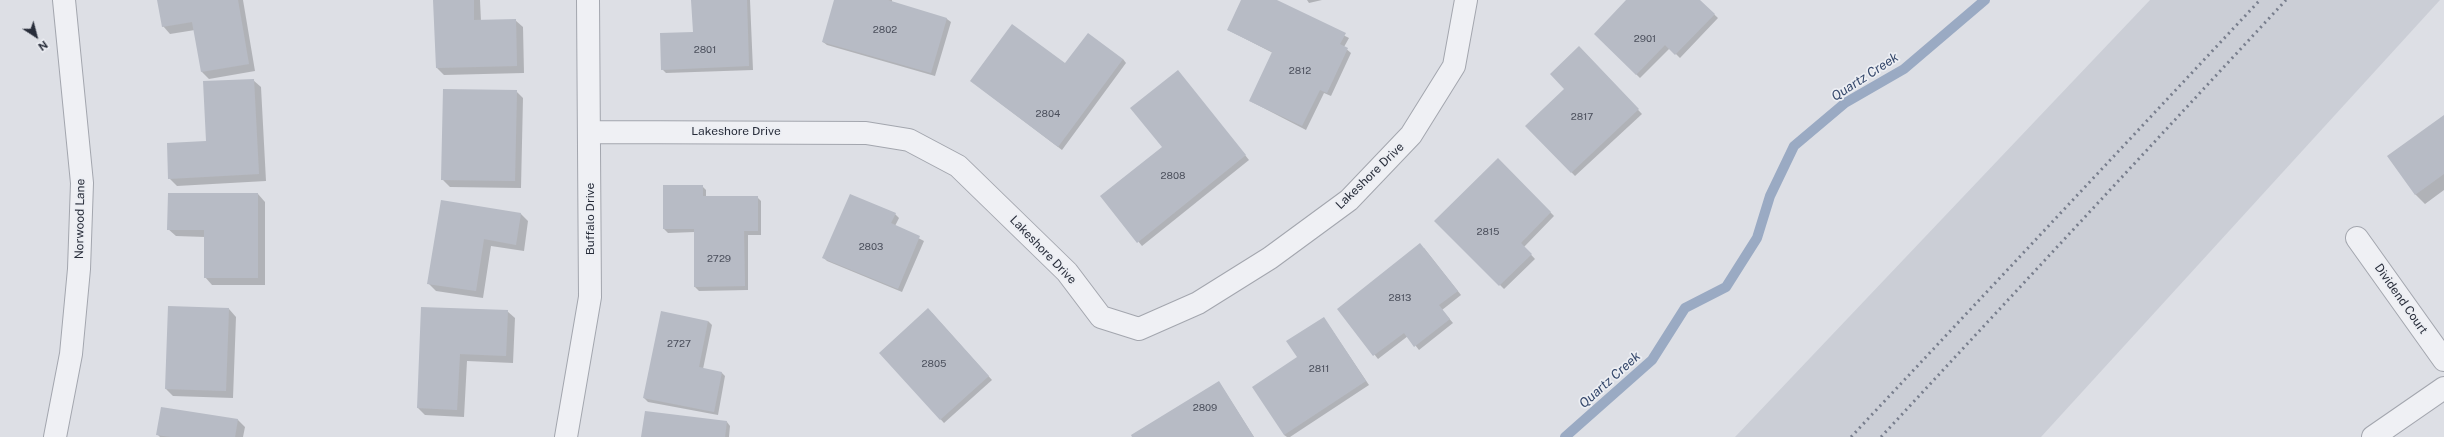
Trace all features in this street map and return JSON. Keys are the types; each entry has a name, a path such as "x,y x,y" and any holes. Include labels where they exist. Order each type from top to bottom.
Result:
{"street":[{"name":"Norwood Lane","path":"55,437 71,354 78,269 82,183 64,0"},
{"name":"Buffalo Drive","path":"566,437 590,297 588,0"},
{"name":"Lakeshore Drive","path":"590,132 866,133 908,140 958,166 1067,272 1101,317 1139,329 1198,303 1270,258 1349,200 1411,135 1454,66 1466,0"},
{"name":"Dividend Court","path":"2357,238 2444,360"},
{"path":"2373,437 2444,388"}],"shaded area":[{"path":"2150,0 2440,0 2041,437 1735,437"}],"building":[{"path":"157,0 238,0 249,64 201,72 192,22 162,27"},
{"path":"433,0 474,0 474,20 516,19 517,66 436,68"},
{"path":"691,0 747,0 749,66 661,70 660,33 693,32"},
{"path":"834,0 888,0 947,18 931,73 822,42"},
{"path":"1241,0 1277,0 1346,33 1340,44 1348,48 1327,93 1320,90 1302,126 1249,101 1272,52 1227,30"},
{"path":"1626,0 1700,0 1715,14 1675,55 1665,45 1636,75 1594,34"},
{"path":"1012,24 1065,63 1088,33 1123,59 1058,147 970,81"},
{"path":"1579,46 1639,109 1571,173 1525,126 1564,89 1550,74"},
{"path":"1178,70 1246,155 1137,243 1100,196 1162,147 1130,108"},
{"path":"254,79 259,174 168,179 167,143 206,141 203,81"},
{"path":"443,89 517,90 515,181 441,180"},
{"path":"2444,115 2444,174 2415,195 2387,156"},
{"path":"1498,158 1551,212 1521,243 1532,254 1499,286 1434,221"},
{"path":"663,185 703,185 703,196 758,196 758,231 744,231 745,286 694,287 694,229 663,229"},
{"path":"168,193 258,193 258,278 204,278 204,230 167,230"},
{"path":"850,194 896,213 891,223 920,236 898,289 822,258"},
{"path":"441,200 521,213 516,245 484,239 476,291 427,284"},
{"path":"1420,243 1458,291 1439,305 1450,319 1414,347 1404,333 1373,356 1337,309"},
{"path":"168,306 229,308 226,391 165,389"},
{"path":"421,307 508,310 506,356 460,354 457,410 417,408"},
{"path":"928,308 989,376 940,420 879,353"},
{"path":"661,311 708,321 699,367 722,372 714,412 643,398"},
{"path":"1324,317 1366,381 1284,435 1252,387 1297,357 1286,341"},
{"path":"1219,381 1254,437 1132,437 1131,435"},
{"path":"161,407 238,419 235,437 171,437 156,435"},
{"path":"645,411 727,421 725,437 641,437"}],"waterway":[{"name":"Quartz Creek","path":"1565,437 1652,360 1685,308 1726,287 1757,238 1770,196 1794,146 1845,103 1904,69 1985,0"}],"railway":[{"path":"1851,437 2260,0"},
{"path":"1881,437 2286,0"}]}
